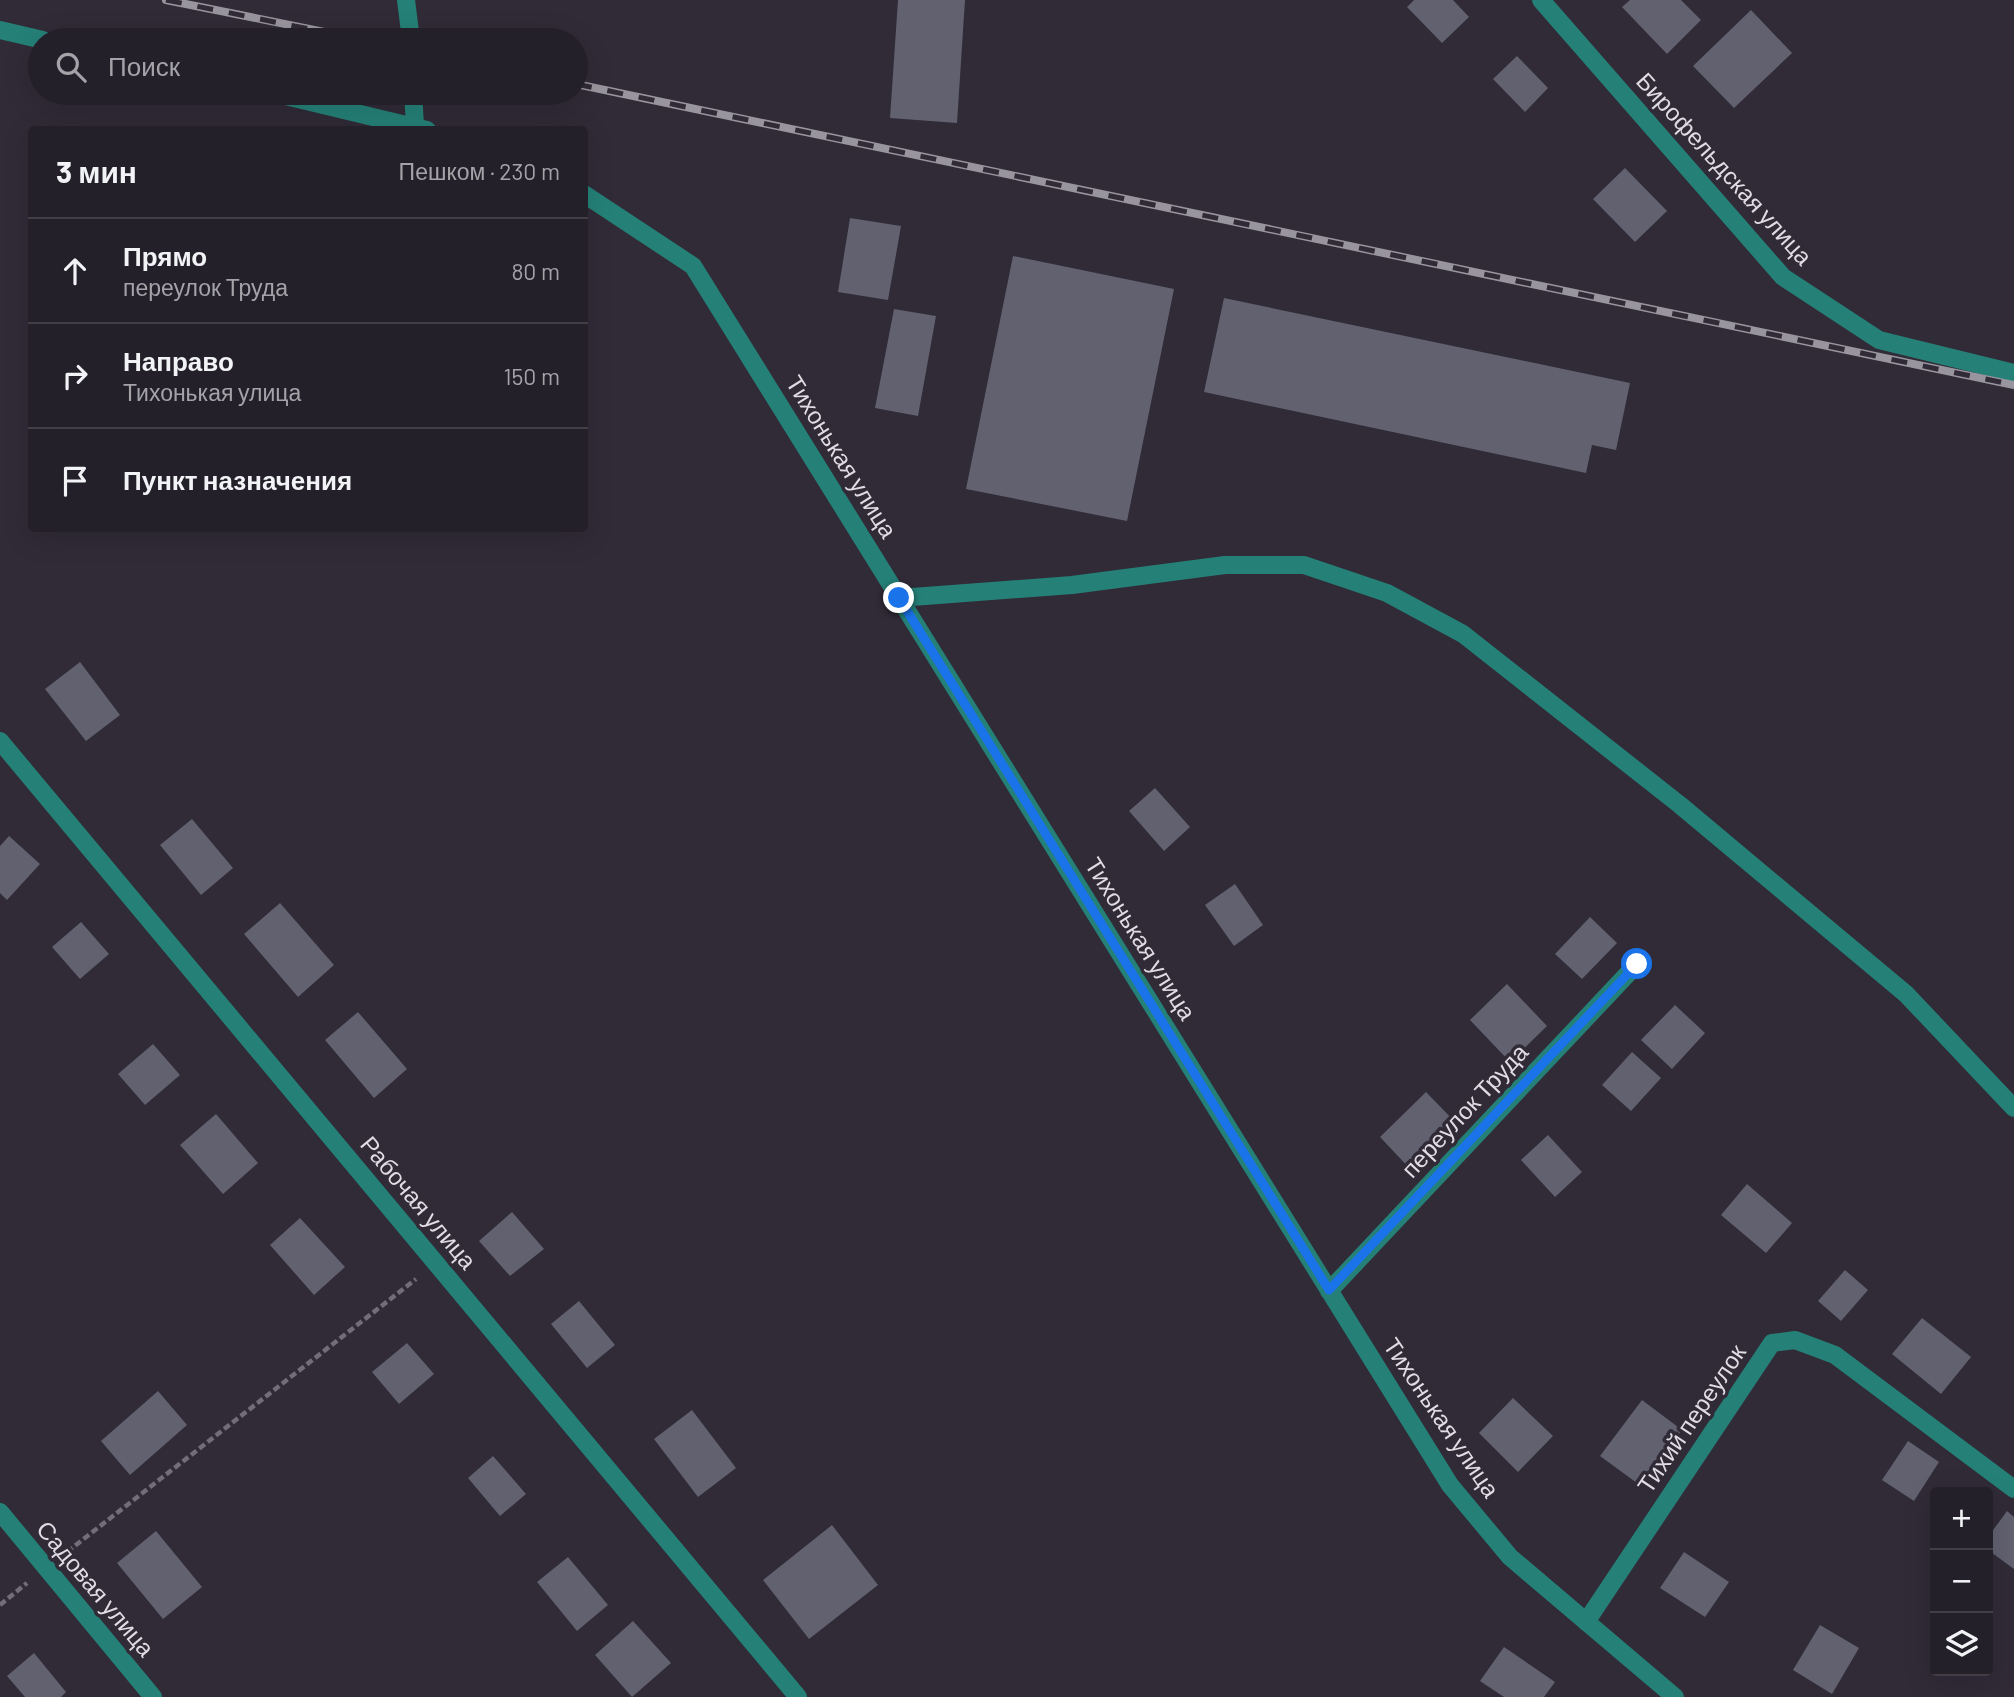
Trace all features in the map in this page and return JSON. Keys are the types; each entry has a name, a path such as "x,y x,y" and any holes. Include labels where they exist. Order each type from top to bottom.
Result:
{"street":[{"path":"406,0 410,28"},
{"name":"Бирофельдская улица","path":"1541,0 1783,277 1879,340 2014,373"},
{"path":"0,30 28,37"},
{"path":"325,105 417,126"},
{"path":"416,105 421,126"},
{"name":"Тихонькая улица","path":"588,197 694,266 1450,1485 1510,1557 1675,1697"},
{"path":"899,598 1072,585 1225,565 1304,565 1387,593 1463,634 1680,806 1906,994 2014,1108"},
{"name":"Рабочая улица","path":"0,741 798,1697"},
{"name":"переулок Труда","path":"1329,1290 1637,964"},
{"name":"Тихий переулок","path":"1586,1622 1772,1343 1795,1340 1835,1355 2014,1489"},
{"name":"Садовая улица","path":"0,1512 153,1697"}],"path":[{"path":"0,1605 436,1263"}],"building":[{"path":"898,0 965,0 957,123 890,118"},
{"path":"1414,0 1453,0 1469,17 1442,43 1407,7"},
{"path":"1630,0 1681,0 1701,20 1667,54 1622,7"},
{"path":"1751,10 1792,53 1734,108 1693,66"},
{"path":"1517,56 1548,88 1525,112 1493,79"},
{"path":"1625,168 1667,211 1635,242 1593,199"},
{"path":"850,218 901,226 888,300 838,292"},
{"path":"1013,256 1174,289 1127,521 966,489"},
{"path":"1224,298 1630,383 1616,450 1592,445 1586,473 1204,392"},
{"path":"894,309 936,316 918,416 875,408"},
{"path":"80,662 120,715 86,741 45,689"},
{"path":"1155,788 1190,827 1164,851 1129,811"},
{"path":"192,819 233,868 201,895 160,845"},
{"path":"9,836 40,864 7,900 0,893 0,846"},
{"path":"1235,884 1263,925 1234,946 1205,905"},
{"path":"280,903 334,965 298,997 244,934"},
{"path":"1590,917 1617,943 1582,979 1555,954"},
{"path":"81,922 109,954 80,979 52,947"},
{"path":"1507,984 1547,1026 1510,1062 1470,1020"},
{"path":"1675,1005 1705,1033 1672,1069 1641,1040"},
{"path":"358,1012 407,1069 374,1098 325,1040"},
{"path":"153,1044 180,1075 145,1105 118,1074"},
{"path":"1632,1052 1661,1078 1631,1111 1602,1085"},
{"path":"1426,1092 1459,1126 1412,1171 1380,1137"},
{"path":"216,1114 258,1163 223,1194 180,1145"},
{"path":"1548,1135 1582,1172 1555,1197 1521,1160"},
{"path":"1747,1184 1792,1223 1766,1253 1721,1215"},
{"path":"512,1212 544,1249 510,1276 479,1241"},
{"path":"300,1218 345,1267 314,1295 270,1245"},
{"path":"1845,1270 1868,1290 1841,1321 1818,1301"},
{"path":"579,1301 615,1345 587,1368 551,1324"},
{"path":"1922,1318 1971,1357 1941,1394 1892,1354"},
{"path":"407,1343 434,1374 399,1404 372,1372"},
{"path":"158,1391 187,1425 130,1475 101,1441"},
{"path":"1513,1398 1553,1436 1518,1472 1479,1433"},
{"path":"1642,1400 1682,1430 1641,1486 1600,1456"},
{"path":"692,1410 736,1468 698,1497 654,1439"},
{"path":"1908,1441 1939,1462 1914,1501 1882,1480"},
{"path":"493,1456 526,1494 500,1516 468,1478"},
{"path":"2007,1511 2014,1517 2014,1569 1993,1554 1993,1530"},
{"path":"832,1525 878,1585 809,1639 763,1580"},
{"path":"156,1531 202,1587 163,1619 117,1563"},
{"path":"1684,1552 1729,1582 1705,1617 1660,1588"},
{"path":"568,1557 608,1605 577,1631 537,1582"},
{"path":"633,1621 671,1663 632,1697 595,1655"},
{"path":"1820,1625 1859,1648 1832,1694 1793,1670"},
{"path":"1504,1647 1555,1682 1544,1697 1504,1697 1480,1681"},
{"path":"34,1653 66,1692 61,1697 25,1697 7,1676"}],"railway":[{"path":"166,0 305,28"},
{"path":"588,87 2014,385"}],"route":[{"path":"899,598 1329,1290 1637,964"}]}
